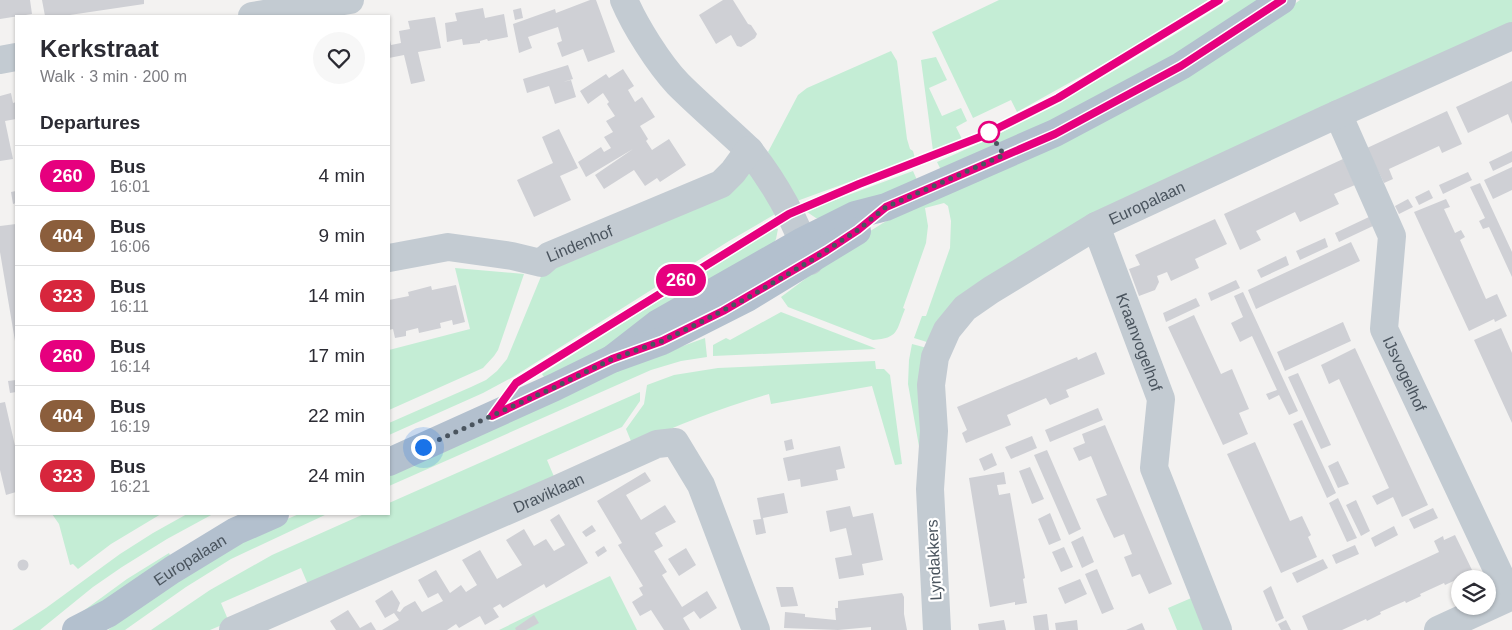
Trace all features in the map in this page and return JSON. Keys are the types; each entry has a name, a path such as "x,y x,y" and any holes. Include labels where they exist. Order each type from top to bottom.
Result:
{"main road":[{"path":"390,462 555,387 612,359 662,341 747,298 806,251 858,230 886,207 1055,134 1181,66 1282,0"},
{"name":"Europalaan","path":"76,630 102,622 172,570 236,531 273,515"}],"street":[{"path":"258,15 350,0"},
{"path":"624,0 628,10 654,51 678,83 749,150 776,188 806,251"},
{"name":"Europalaan","path":"930,489 934,431 931,385 935,357 947,330 965,308 1096,226 1512,36"},
{"path":"0,60 15,57"},
{"name":"IJsvogelhof","path":"1338,114 1392,236 1384,330 1511,597"},
{"name":"Lindenhof","path":"390,258 448,247 512,256 541,263 549,256 721,184 733,172 749,150"},
{"name":"Kraanvogelhof","path":"1096,226 1161,399 1154,468 1218,630"},
{"name":"Draviklaan","path":"233,630 657,444 674,442 701,485 756,630"},
{"name":"Lyndakkers","path":"930,489 937,630"},
{"path":"1438,630 1511,597"}],"green space":[{"path":"999,0 1208,0 1132,48 1017,112 1011,100 973,118 932,32"},
{"path":"1230,0 1260,0 1224,25 1101,99 941,170 937,162 992,137 1066,98"},
{"path":"1300,0 1512,0 1512,24 1128,202 930,343 914,338 922,316 926,316 950,248 951,221 948,206 944,203 925,208 928,226 926,243 903,308 905,309 898,328 892,335 873,340 788,307 781,297 883,223 1275,18"},
{"path":"891,51 897,61 907,139 915,158 797,201 768,152 798,95 807,88"},
{"path":"936,57 947,80 929,88 942,116 961,108 967,121 956,127 962,139 933,151 921,60"},
{"path":"913,171 917,180 826,219 816,218 807,212 832,201"},
{"path":"749,173 753,174 775,214 513,377 483,393 390,435 390,423 486,380 497,371 507,359 542,274"},
{"path":"775,228 778,229 772,246 614,344 546,380 542,374"},
{"path":"455,268 524,274 498,350 483,368 390,410 390,350 470,329"},
{"path":"781,312 876,349 713,356 713,345 726,338 730,340"},
{"path":"705,338 707,357 681,361 651,370 390,486 390,474 619,369"},
{"path":"912,344 927,348 924,426 920,452 908,384"},
{"path":"875,361 876,369 884,369 890,375 902,464 895,465 872,386 771,404 769,394 700,417 633,446 626,429 644,404 647,385 674,375 718,368"},
{"path":"640,392 640,401 622,427 547,460 555,479 309,587 301,568 221,603 229,622 210,630 151,630 210,590 272,555 362,515 390,515 390,503"},
{"path":"53,515 159,515 111,544 78,569 73,564 70,565 59,524"},
{"path":"185,515 211,515 167,539 122,567 93,587 40,630 12,630 46,608 120,554"},
{"path":"297,515 325,515 231,559 186,587 125,630 108,630 168,585 273,525"},
{"path":"169,553 171,557 90,614 75,617 127,579"},
{"path":"610,576 637,630 499,630"},
{"path":"1196,596 1210,630 1177,630 1168,608"}],"building":[{"path":"0,0 30,0 32,14 15,15 15,17 0,19"},
{"path":"42,0 144,0 144,4 70,15 45,15"},
{"path":"590,0 596,0 615,52 588,62 583,49 562,57 557,43 562,41 558,27 528,37 532,48 519,53 513,24 555,9 556,13"},
{"path":"723,0 733,0 748,24 751,25 757,34 755,38 741,47 737,46 731,35 716,44 699,15"},
{"path":"483,8 485,18 504,14 508,37 488,41 487,39 480,41 480,43 463,45 462,39 447,42 445,23 457,21 455,13"},
{"path":"521,8 523,18 515,20 513,10"},
{"path":"435,17 441,48 418,52 425,81 411,84 404,55 390,58 390,40 391,45 401,43 399,31 410,29 408,21"},
{"path":"568,65 573,79 563,82 571,80 576,97 555,104 549,86 527,93 523,79"},
{"path":"623,69 634,86 628,90 635,102 642,97 655,117 640,126 648,139 646,141 652,150 669,139 686,165 660,182 657,178 645,186 634,170 604,189 595,175 633,149 586,177 578,162 601,147 604,152 611,148 604,137 613,132 606,121 615,116 607,104 609,102 603,93 588,104 580,91 606,74 609,78"},
{"path":"1512,81 1512,124 1508,114 1468,133 1456,107"},
{"path":"11,93 13,103 15,102 15,119 5,121 13,159 0,161 0,96"},
{"path":"1447,111 1462,144 1442,153 1439,146 1389,169 1393,179 1384,183 1367,148"},
{"path":"559,129 578,168 560,176 571,200 534,217 517,180 553,163 542,137"},
{"path":"1512,151 1512,162 1493,171 1489,162"},
{"path":"1343,159 1355,185 1334,194 1339,204 1300,222 1295,212 1256,231 1261,240 1240,250 1224,214"},
{"path":"1512,167 1512,190 1493,199 1484,180"},
{"path":"1468,172 1472,180 1443,194 1439,185"},
{"path":"1480,183 1512,252 1512,277 1489,227 1483,229 1479,221 1485,218 1470,187"},
{"path":"1429,190 1433,198 1419,205 1415,197"},
{"path":"15,191 15,203 13,204 11,192"},
{"path":"1408,199 1413,207 1399,214 1395,206"},
{"path":"1446,199 1450,207 1444,209 1455,233 1461,230 1465,237 1460,240 1486,299 1497,294 1507,316 1495,322 1494,319 1469,331 1414,212"},
{"path":"1369,217 1373,226 1339,242 1335,233"},
{"path":"1215,219 1227,244 1195,259 1199,268 1171,281 1167,272 1157,276 1159,282 1155,290 1139,296 1129,269 1140,265 1135,255"},
{"path":"15,224 15,341 0,252 0,226"},
{"path":"1325,238 1328,247 1300,260 1296,251"},
{"path":"1351,242 1360,261 1256,309 1248,290"},
{"path":"1286,256 1289,265 1261,278 1257,270"},
{"path":"1236,280 1240,288 1211,301 1208,293"},
{"path":"456,285 465,322 453,325 452,320 440,323 441,328 419,333 418,328 406,331 406,336 395,338 393,329 390,330 390,300 409,296 408,292 431,286 432,290"},
{"path":"1243,292 1298,411 1289,415 1279,395 1269,400 1266,394 1277,390 1252,336 1240,342 1231,323 1243,317 1234,296"},
{"path":"1196,298 1200,306 1166,322 1163,313"},
{"path":"1194,315 1221,374 1232,369 1249,409 1239,413 1248,434 1223,445 1168,327"},
{"path":"1343,322 1351,341 1285,371 1277,352"},
{"path":"1501,328 1512,353 1512,423 1474,340"},
{"path":"1355,348 1428,505 1402,517 1393,497 1377,505 1372,496 1389,488 1339,379 1329,384 1321,365"},
{"path":"1096,352 1105,374 1066,390 1069,397 1050,405 1046,398 1007,415 1011,425 966,443 962,433 967,430 957,407 1077,357 1078,360"},
{"path":"1298,373 1331,445 1321,449 1288,377"},
{"path":"15,380 15,392 10,393 8,381"},
{"path":"5,402 15,446 15,492 6,495 0,470 0,403"},
{"path":"1098,408 1103,420 1050,442 1045,430"},
{"path":"1302,420 1336,493 1327,498 1293,424"},
{"path":"1105,425 1172,584 1149,594 1140,574 1132,577 1124,557 1132,554 1124,534 1114,538 1096,499 1107,495 1091,456 1079,461 1073,448 1085,443 1082,434"},
{"path":"1032,436 1037,448 1011,459 1005,447"},
{"path":"792,439 794,449 786,451 784,441"},
{"path":"1255,442 1290,521 1302,516 1311,535 1308,537 1317,557 1281,573 1227,454"},
{"path":"840,446 845,468 836,470 838,480 801,487 800,479 788,481 783,458"},
{"path":"1047,450 1081,529 1069,535 1034,455"},
{"path":"992,453 997,465 984,471 979,459"},
{"path":"1338,461 1349,484 1338,488 1328,466"},
{"path":"1030,467 1044,499 1032,504 1019,471"},
{"path":"645,472 651,481 626,495 641,520 665,505 676,522 655,533 663,546 654,551 667,572 662,575 682,607 707,591 717,608 700,619 694,611 683,618 690,630 664,630 651,610 640,616 632,602 643,595 639,588 643,586 618,545 622,543 597,501"},
{"path":"1004,472 1006,484 997,485 999,495 1010,493 1025,578 1023,579 1027,603 1015,605 1015,602 990,607 969,478"},
{"path":"784,493 788,513 763,518 766,533 756,535 753,520 761,519 757,498"},
{"path":"1338,498 1357,538 1347,542 1329,503"},
{"path":"1356,500 1370,531 1361,536 1346,505"},
{"path":"850,506 853,517 873,513 883,560 862,564 864,575 839,579 835,558 852,555 846,528 830,532 826,511"},
{"path":"1433,508 1438,518 1414,529 1409,519"},
{"path":"1050,513 1061,540 1049,545 1038,519"},
{"path":"559,514 588,563 546,588 544,584 503,608 500,604 493,608 499,617 485,625 480,616 459,628 456,624 447,630 382,630 399,620 394,613 385,618 375,601 392,590 400,603 397,611 400,612 404,607 415,601 422,612 443,601 438,593 428,598 418,580 436,570 450,593 461,585 466,592 477,585 462,560 480,550 497,579 522,565 506,540 524,529 534,546 546,539 554,551 565,545 550,520"},
{"path":"592,525 596,531 586,537 582,532"},
{"path":"1394,526 1398,535 1375,547 1371,538"},
{"path":"1455,535 1472,570 1451,570 1451,582 1445,585 1444,583 1406,603 1405,601 1380,612 1381,614 1367,621 1366,619 1342,630 1308,630 1302,616 1439,552 1434,541 1443,536 1444,540"},
{"path":"1083,536 1094,562 1082,568 1071,542"},
{"path":"1355,545 1359,554 1336,564 1332,555"},
{"path":"604,546 607,551 598,557 595,552"},
{"path":"1064,547 1073,567 1061,572 1052,552"},
{"path":"686,548 696,565 679,576 668,559"},
{"path":"23,559 29,565 23,571 17,565"},
{"path":"1323,559 1328,568 1297,583 1292,573"},
{"path":"1097,569 1114,609 1102,614 1085,574"},
{"path":"1080,579 1087,594 1065,604 1058,588"},
{"path":"1271,586 1284,618 1276,622 1263,591"},
{"path":"776,587 793,587 798,606 781,607"},
{"path":"902,593 907,630 871,630 871,627 838,630 784,628 785,612 805,614 805,617 836,620 835,608 838,608 838,601"},
{"path":"348,610 360,628 371,622 376,630 336,630 330,621"},
{"path":"1047,614 1049,630 1035,630 1033,616"},
{"path":"534,615 539,623 526,630 516,630 515,628"},
{"path":"1004,620 1006,630 979,630 978,624"},
{"path":"1077,620 1078,630 1056,630 1055,623"},
{"path":"1286,620 1291,630 1281,630 1278,624"},
{"path":"1142,623 1145,630 1126,630"}],"bus line":[{"name":"260","path":"1219,0 1058,98 980,137 859,184 789,214 516,383 492,416 612,359 662,341 723,311 826,251 858,230 886,207 1055,134 1181,66 1282,0"}],"route":[{"path":"423,447 612,359 662,341 723,311 810,261 858,230 886,207 1004,155 989,132"}]}
